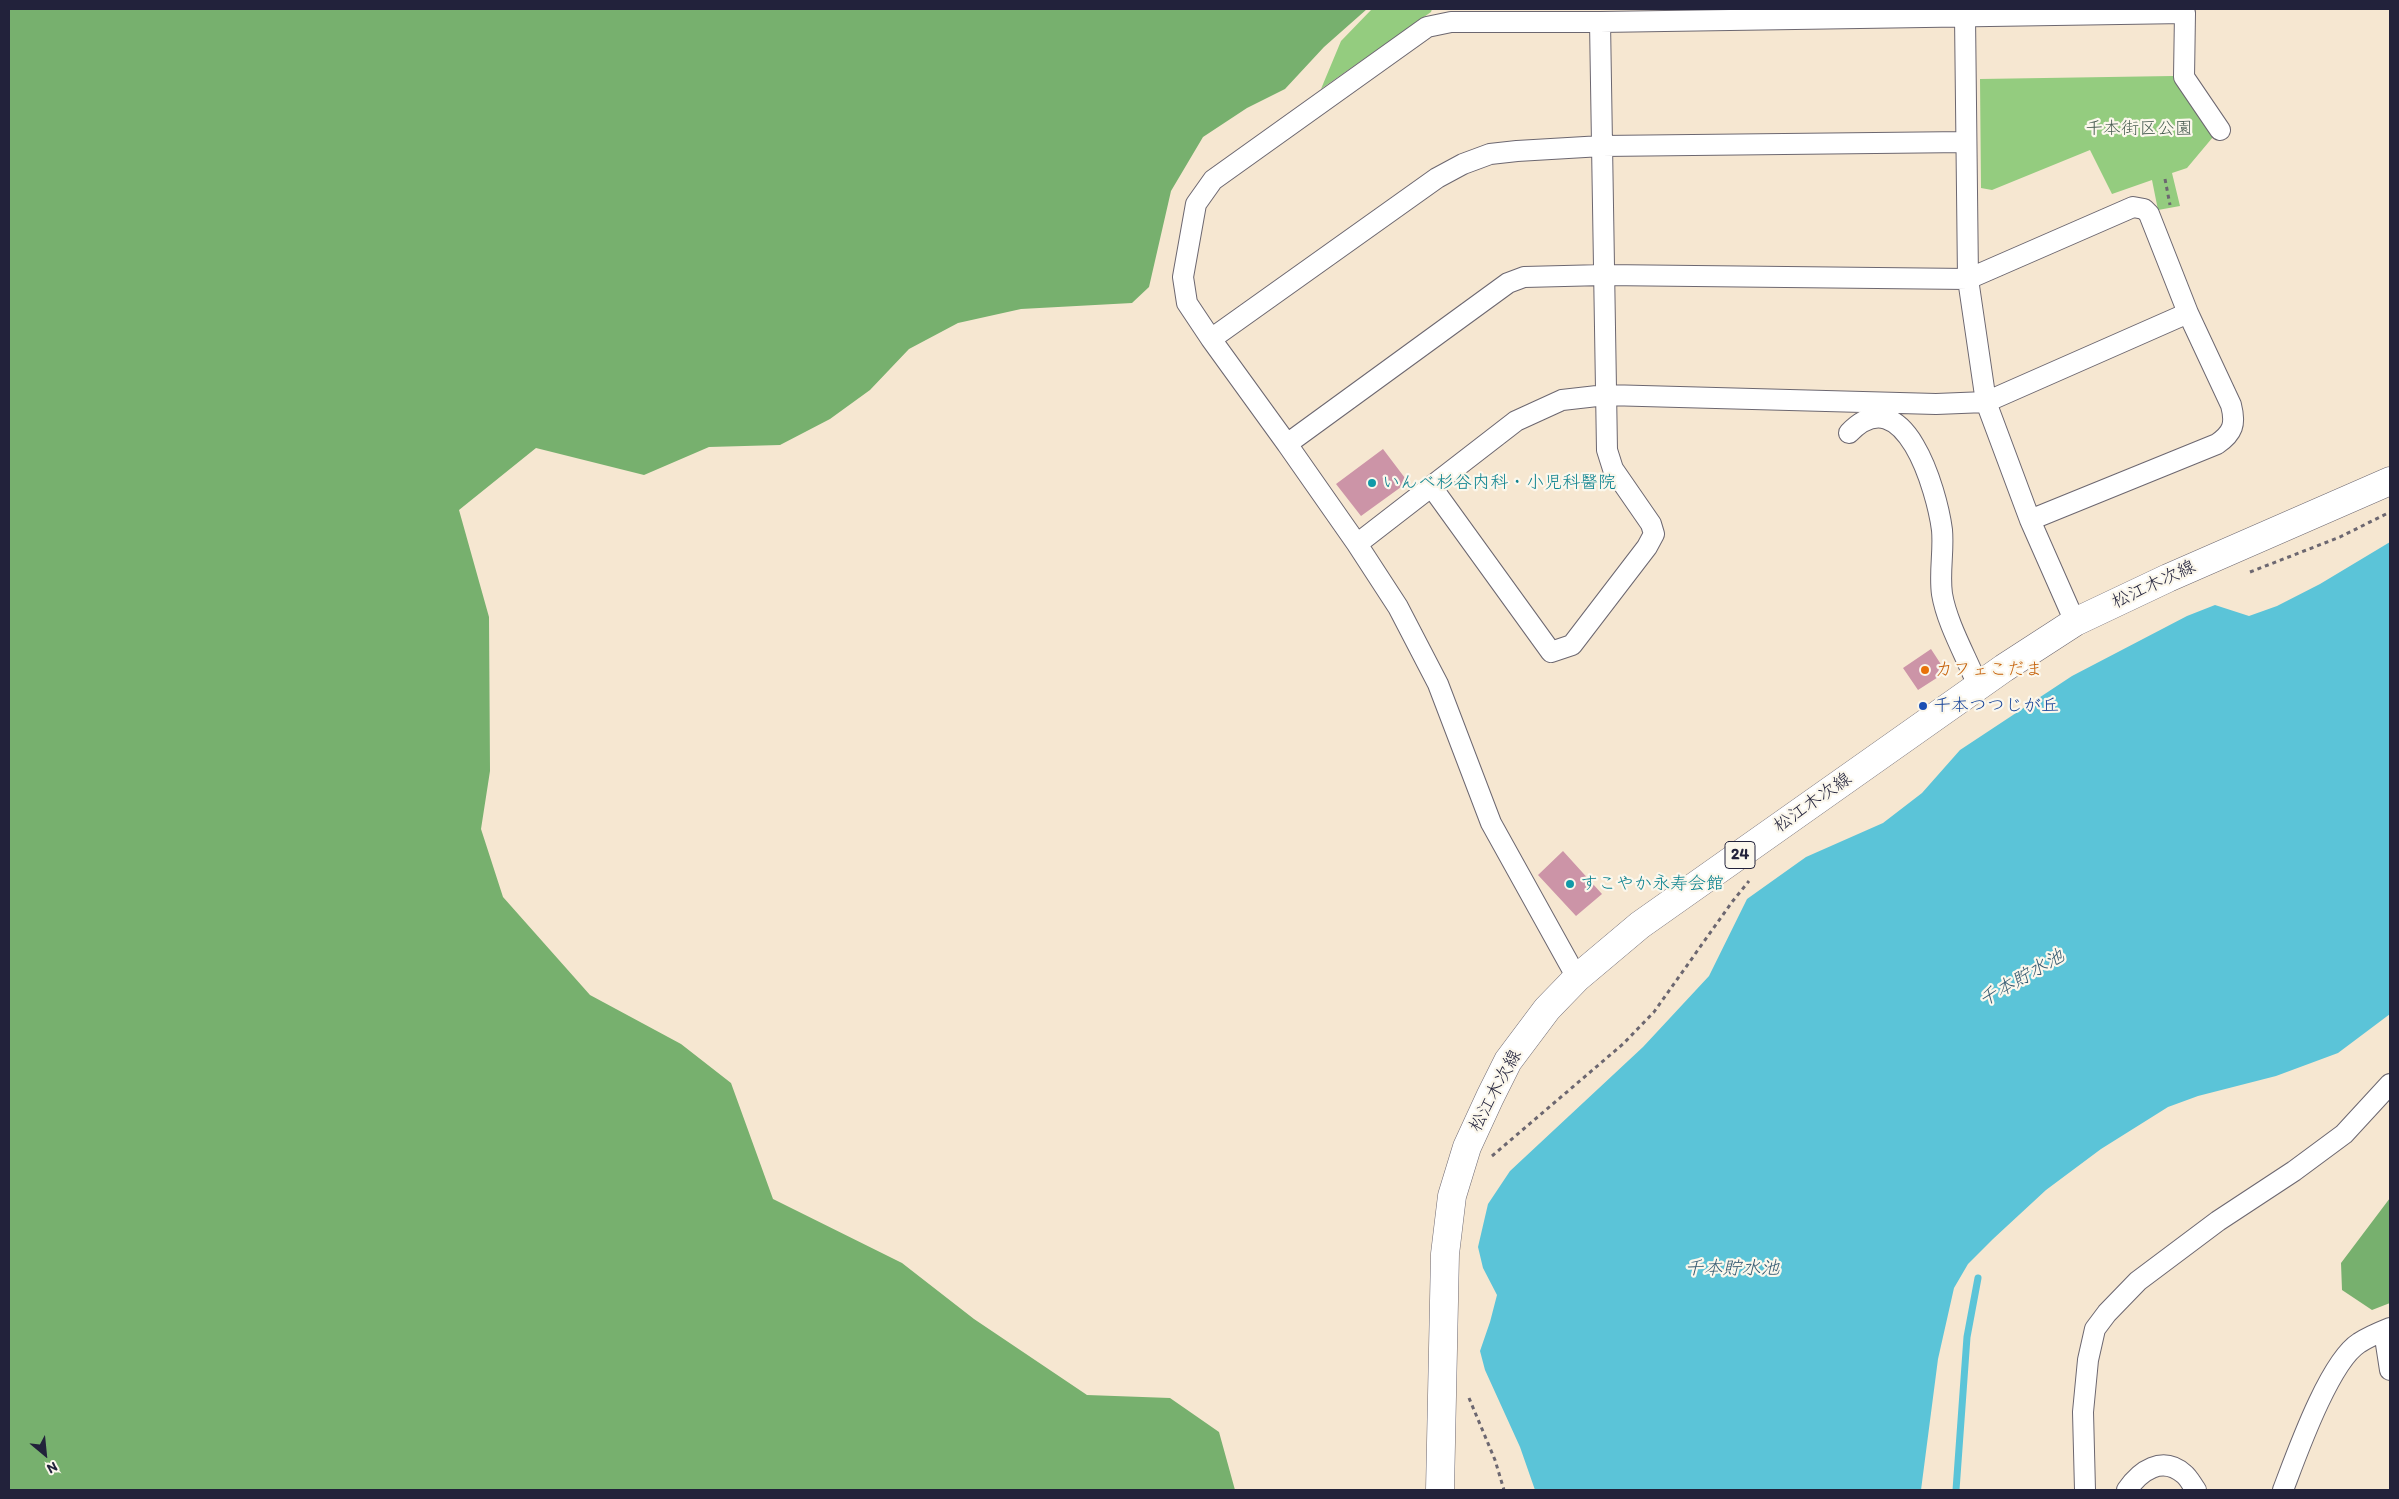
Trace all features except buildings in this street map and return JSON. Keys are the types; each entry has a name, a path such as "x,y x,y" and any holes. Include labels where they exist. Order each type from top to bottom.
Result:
{"main road":[{"name":"松江木次線","path":"1440,1490 1445,1254 1452,1196 1467,1146 1508,1061 1546,1009 1577,978 1640,925 1978,686 2075,622 2168,578 2390,481"}],"street":[{"path":"1577,978 1491,823 1438,684 1398,607 1357,544 1187,303 1183,277 1196,204 1213,180 1426,27 1451,22 1600,22 2184,11 2184,77 2220,130"},
{"path":"1965,16 1968,279 1986,402 2030,520 2075,622"},
{"path":"1431,486 1551,652 1572,645 1647,547 1654,534 1651,524 1613,469 1607,450 1600,22"},
{"path":"1211,339 1436,178 1463,164 1499,153 1602,146 1966,142"},
{"path":"1287,444 1508,283 1524,277 1604,275 1968,279 2133,207 2144,209 2149,214 2188,313 2231,405 2234,427 2228,436 2217,444 2030,520"},
{"path":"1357,544 1516,421 1562,400 1606,395 1936,404 1986,402 2188,313"},
{"path":"1849,433 1856,425 1870,420 1888,418 1897,423 1924,463 1932,483 1942,527 1942,595 1978,686"},
{"path":"2085,1490 2083,1412 2088,1360 2095,1329 2107,1313 2121,1297 2152,1270 2218,1221 2294,1171 2344,1134 2390,1084"},
{"path":"2283,1490 2302,1441 2340,1362 2358,1344 2387,1329 2390,1370"},
{"path":"2127,1490 2142,1472 2156,1465 2172,1467 2184,1474 2196,1490"}],"path":[{"path":"2165,179 2170,206"},
{"path":"2245,574 2324,543 2390,512"},
{"path":"1490,1161 1494,1154 1623,1044 1654,1012 1732,902 1754,875"},
{"path":"1468,1395 1495,1460 1504,1490"}],"green space":[{"path":"9,9 1367,9 1324,47 1285,89 1247,108 1203,137 1171,191 1149,287 1132,303 1021,309 958,323 909,349 870,390 830,419 780,445 709,447 644,475 536,448 459,510 489,617 490,771 481,829 503,897 590,995 681,1044 731,1083 773,1199 902,1263 974,1319 1087,1395 1170,1398 1219,1432 1235,1490 9,1490"},
{"path":"1372,9 1432,9 1431,12 1321,89 1341,41"},
{"name":"千本街区公園","path":"2173,76 2213,137 2187,168 2172,173 2180,206 2158,210 2152,180 2112,194 2090,150 1992,190 1981,188 1980,79"},
{"path":"2390,1198 2390,1303 2372,1310 2342,1290 2341,1263"}],"water":[{"name":"千本貯水池","path":"2390,542 2390,1014 2338,1053 2276,1076 2198,1096 2168,1107 2101,1149 2046,1190 1968,1264 1954,1288 1938,1359 1921,1490 1535,1490 1520,1447 1485,1370 1480,1351 1497,1295 1483,1268 1478,1247 1488,1204 1510,1171 1643,1047 1709,976 1747,899 1806,857 1883,823 1922,793 1960,750 2072,676 2187,616 2215,605 2249,616 2277,606 2320,584"}],"waterway":[{"path":"1956,1490 1967,1337 1978,1278"}],"place":[{"name":"いんべ杉谷内科・小児科醫院","path":"1372,483"},
{"name":"カフェこだま","path":"1925,670"},
{"name":"千本つつじが丘","path":"1923,706"},
{"name":"すこやか永寿会館","path":"1570,884"}]}
